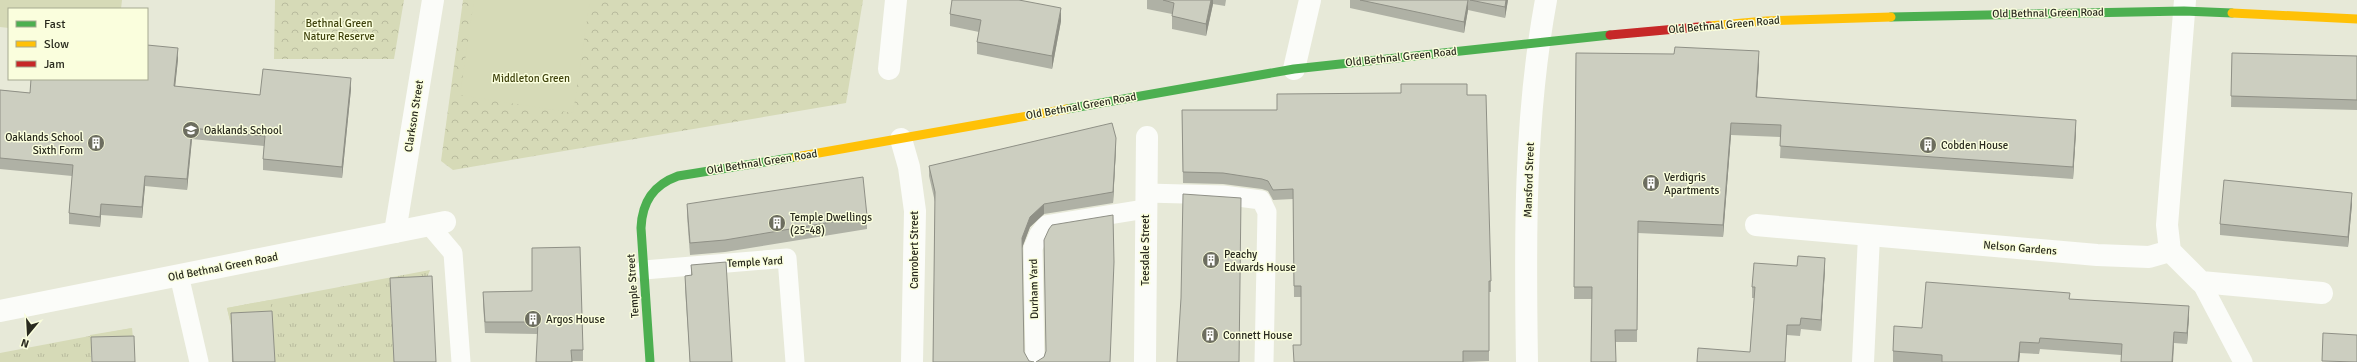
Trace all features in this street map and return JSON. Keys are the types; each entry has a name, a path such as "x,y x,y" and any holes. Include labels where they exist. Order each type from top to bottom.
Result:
{"street":[{"name":"Clarkson Street","path":"395,232 433,0"},
{"path":"889,69 896,0"},
{"path":"1294,69 1310,0"},
{"name":"Mansford Street","path":"1527,362 1526,284 1531,108 1538,42 1546,0"},
{"name":"Old Bethnal Green Road","path":"642,209 654,191 671,178 678,176 901,139 1294,69 1538,42 1766,21 2184,6 2357,19"},
{"path":"2184,6 2167,225 2170,251 2201,282 2322,293"},
{"name":"Teesdale Street","path":"1145,362 1147,137"},
{"name":"Canrobert Street","path":"901,139 909,168 915,211 912,362"},
{"name":"Temple Street","path":"642,209 650,362"},
{"name":"Old Bethnal Green Road","path":"0,311 437,224"},
{"name":"Nelson Gardens","path":"1756,225 2097,255 2149,257 2170,251"},
{"path":"1863,362 1869,236"}],"lane":[{"name":"Durham Yard","path":"1035,362 1033,248 1039,234 1046,225 1146,201 1223,194 1261,200 1267,212 1264,362"},
{"path":"437,224 453,253 462,362"},
{"name":"Temple Yard","path":"644,270 787,258 795,362"},
{"path":"179,275 199,362"},
{"path":"2201,282 2243,362"}],"green space":[{"path":"0,0 122,0 121,8 8,8 8,28 0,27"},
{"name":"Bethnal Green Nature Reserve","path":"275,0 404,0 394,59 274,59"},
{"name":"Middleton Green","path":"463,0 863,0 846,103 453,170 441,161"},
{"path":"474,0 590,0 573,113 460,95"},
{"path":"430,270 394,362 274,362 272,323 231,325 227,308"},
{"path":"270,300 272,323 231,325 227,308"},
{"path":"132,328 91,349 91,362 0,362 0,353"},
{"path":"132,328 134,348 91,349 90,335"}],"building":[{"path":"952,0 1019,0 1061,8 1052,56 977,42 981,20 950,14"},
{"path":"1163,0 1211,0 1206,24 1172,16 1174,3"},
{"path":"1360,0 1468,0 1464,22"},
{"path":"1470,0 1506,0 1505,7"},
{"name":"Oaklands School Sixth Form","path":"148,45 178,48 174,86 260,95 263,69 351,78 342,167 263,159 265,136 192,128 187,179 145,176 142,207 101,204 100,217 69,213 73,165 0,158 0,90 30,93 31,80 148,80"},
{"path":"1675,47 1759,51 1756,97 2076,120 2073,167 1780,146 1781,125 1731,123 1723,225 1638,221 1637,330 1615,330 1616,362 1591,362 1592,287 1574,287 1576,53 1674,54"},
{"path":"2232,53 2357,56 2357,100 2231,96"},
{"path":"1401,84 1467,84 1467,95 1486,95 1491,281 1489,281 1489,351 1463,351 1463,362 1294,362 1293,345 1301,345 1301,286 1294,286 1293,189 1273,190 1268,181 1262,179 1223,173 1183,172 1182,110 1277,110 1277,94 1401,93"},
{"path":"1112,123 1116,138 1113,192 1044,204 1030,217 1022,238 1024,352 1029,361 1034,362 933,362 935,192 929,166"},
{"name":"Temple Dwellings (25-48)","path":"863,177 867,216 725,240 690,243 687,204"},
{"path":"2224,180 2352,193 2348,237 2220,224"},
{"path":"1183,194 1241,198 1239,362 1177,362 1181,298"},
{"path":"1113,215 1114,262 1110,362 1036,362 1044,357 1046,351 1044,240 1049,229 1052,225"},
{"name":"Argos House","path":"580,247 583,350 571,350 572,362 536,362 538,322 485,322 483,292 532,291 532,248"},
{"path":"1798,256 1825,258 1821,320 1801,318 1800,325 1787,325 1785,362 1697,362 1698,348 1750,352 1755,287 1752,287 1754,263 1797,266"},
{"path":"726,262 732,362 690,362 685,276 692,275 691,265"},
{"path":"432,276 436,362 394,362 390,278"},
{"path":"1926,282 2070,293 2069,299 2189,306 2187,333 2174,332 2172,362 2121,362 2122,344 2040,338 2039,343 2020,342 2018,362 1942,362 1942,355 1893,351 1894,326 1922,328"},
{"path":"272,311 275,362 233,362 231,313"},
{"path":"2323,333 2357,335 2357,362 2322,361"},
{"path":"134,336 135,362 92,362 91,337"}],"traffic: fast":[{"path":"1891,17 2184,11 2232,13"},
{"path":"1067,109 1294,69 1610,35"},
{"path":"650,362 641,228 644,210 650,196 662,184 678,176 796,157"}],"traffic: slow":[{"path":"2232,13 2357,19"},
{"path":"1709,26 1766,21 1891,17"},
{"path":"796,157 1067,109"}],"traffic: jam":[{"path":"1610,35 1709,26"}],"place":[{"name":"Oaklands School","path":"191,130"},
{"name":"Oaklands School Sixth Form","path":"96,143"},
{"name":"Cobden House","path":"1928,145"},
{"name":"Verdigris Apartments","path":"1651,183"},
{"name":"Temple Dwellings (25-48)","path":"777,223"},
{"name":"Peachy Edwards House","path":"1211,260"},
{"name":"Argos House","path":"533,319"},
{"name":"Connett House","path":"1210,335"}]}
